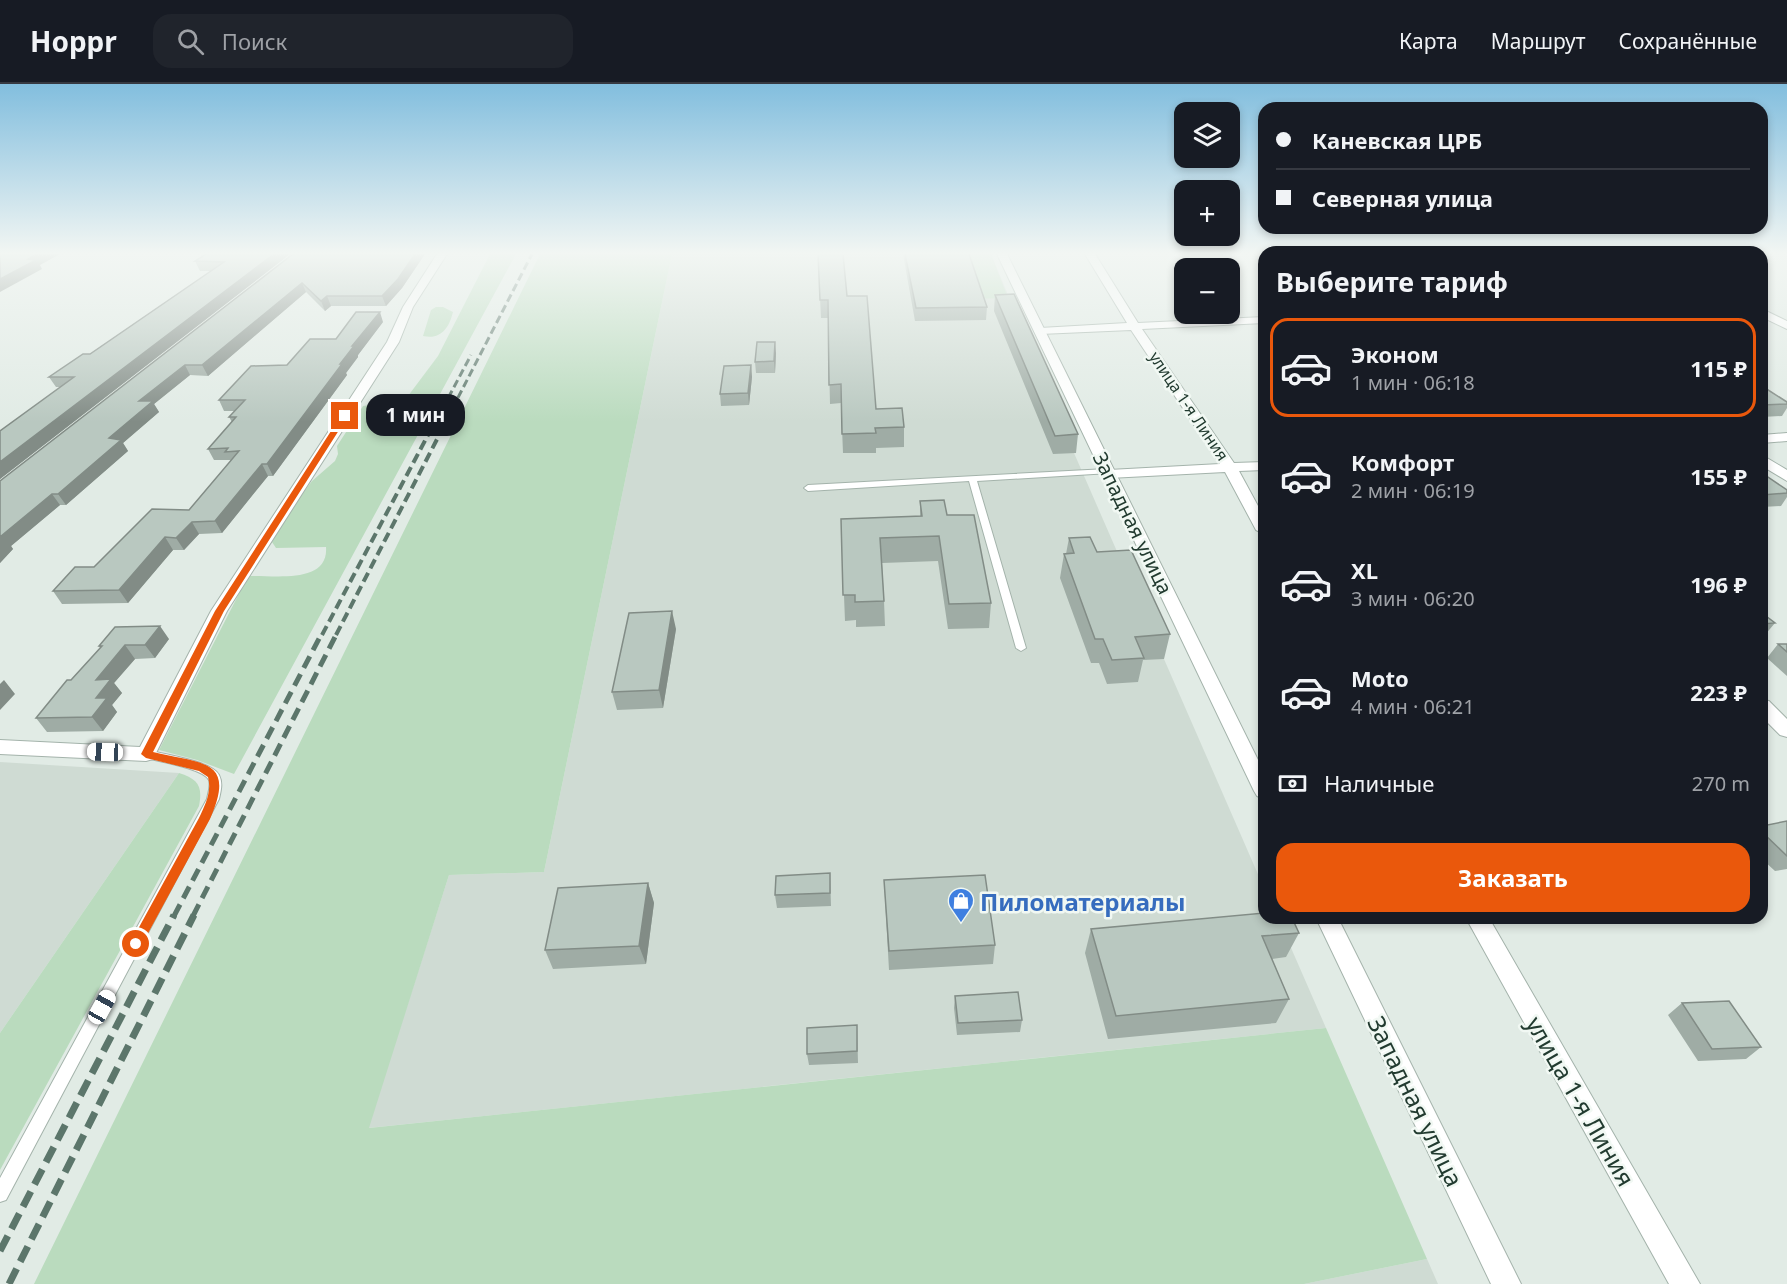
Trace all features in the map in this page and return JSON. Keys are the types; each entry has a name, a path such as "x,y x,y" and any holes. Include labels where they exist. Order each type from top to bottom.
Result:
{"street":[{"path":"0,747 146,754 219,611 393,342 407,310"},
{"name":"Западная улица","path":"1030,310 1258,779"},
{"name":"улица 1-я Линия","path":"1124,310 1230,468 1258,519"},
{"path":"1768,315 1787,326"},
{"path":"1040,331 1258,320"},
{"path":"1768,439 1787,437"},
{"path":"1768,463 1787,477"},
{"path":"1108,472 1258,466"},
{"path":"1768,712 1787,730"},
{"name":"Западная улица","path":"1330,924 1506,1284"},
{"name":"улица 1-я Линия","path":"1480,924 1685,1284"}],"lane":[{"path":"808,488 1108,472"},
{"path":"972,478 1021,648"},
{"path":"0,1194 213,800 216,784 213,775 202,768 146,754"}],"shaded area":[{"path":"660,310 1014,310 1074,453 1258,874 1258,924 1281,924 1326,1028 368,1128 449,875 544,872"},
{"path":"0,762 179,773 0,1033"},
{"path":"1427,1259 1438,1284 1304,1284"}],"green space":[{"path":"431,310 453,312 443,332 435,336 423,336"},
{"path":"461,310 486,310 234,774 197,760 159,750 248,576 309,573 319,567 325,559 326,547 276,548 272,542 291,509 312,481 335,461 338,454 337,446 363,406 405,400 438,356"},
{"path":"512,310 660,310 544,872 449,875 369,1128 1326,1028 1427,1259 1304,1284 34,1284"},
{"path":"179,773 198,784 199,806 0,1170 0,1033"}],"building":[{"path":"154,310 200,310 0,462 0,431 74,377 49,377 83,354 90,354"},
{"path":"221,310 269,310 202,365 185,365 139,401 153,401 109,438 121,440 58,494 52,494 0,537 0,481"},
{"path":"828,310 868,310 876,409 902,408 904,427 875,428 876,433 842,434 841,384 829,385"},
{"path":"1001,310 1021,310 1078,434 1055,436"},
{"path":"356,312 380,312 352,346 354,346 340,364 342,364 267,464 262,464 215,521 192,522 176,538 165,537 119,590 53,591 75,567 94,567 152,509 189,510 239,451 225,452 228,448 208,449 236,417 229,417 245,400 219,400 251,366 287,365 310,339 336,339"},
{"path":"757,342 775,342 774,361 755,362"},
{"path":"751,365 748,393 720,394 724,366"},
{"path":"1768,390 1787,402 1787,404 1768,405"},
{"path":"1768,477 1787,490 1787,493 1768,495"},
{"path":"944,500 947,515 974,515 991,603 949,604 939,536 880,538 884,601 855,602 855,595 843,595 841,519 922,516 920,501"},
{"path":"1090,537 1097,552 1131,550 1170,634 1135,637 1144,658 1112,660 1103,639 1095,639 1064,554 1074,553 1069,538"},
{"path":"672,611 659,690 612,692 629,613"},
{"path":"160,626 145,645 125,645 96,680 111,679 96,698 107,698 92,717 36,718 67,680 71,680 102,646 99,646 115,627"},
{"path":"1778,644 1787,644 1787,652"},
{"path":"1787,821 1787,856 1768,838 1768,825"},
{"path":"830,873 830,893 775,895 776,876"},
{"path":"985,875 995,945 889,951 884,880"},
{"path":"648,883 639,946 545,950 558,888"},
{"path":"1258,914 1258,924 1295,924 1299,933 1262,936 1289,999 1116,1016 1091,929"},
{"path":"1018,992 1022,1020 958,1023 955,996"},
{"path":"1729,1001 1761,1047 1712,1049 1682,1003"},
{"path":"857,1025 857,1051 807,1054 807,1028"}],"railway":[{"path":"447,419 503,310"},
{"path":"437,419 471,355"},
{"path":"322,635 437,418"},
{"path":"336,635 448,418"},
{"path":"174,916 322,633"},
{"path":"193,916 337,633"},
{"path":"0,1251 174,915"},
{"path":"9,1284 194,915"}],"place":[{"name":"Пиломатериалы","path":"961,924"}],"route":[{"path":"136,944 204,819 213,800 216,784 213,775 202,768 146,754 219,611 345,416"}]}
